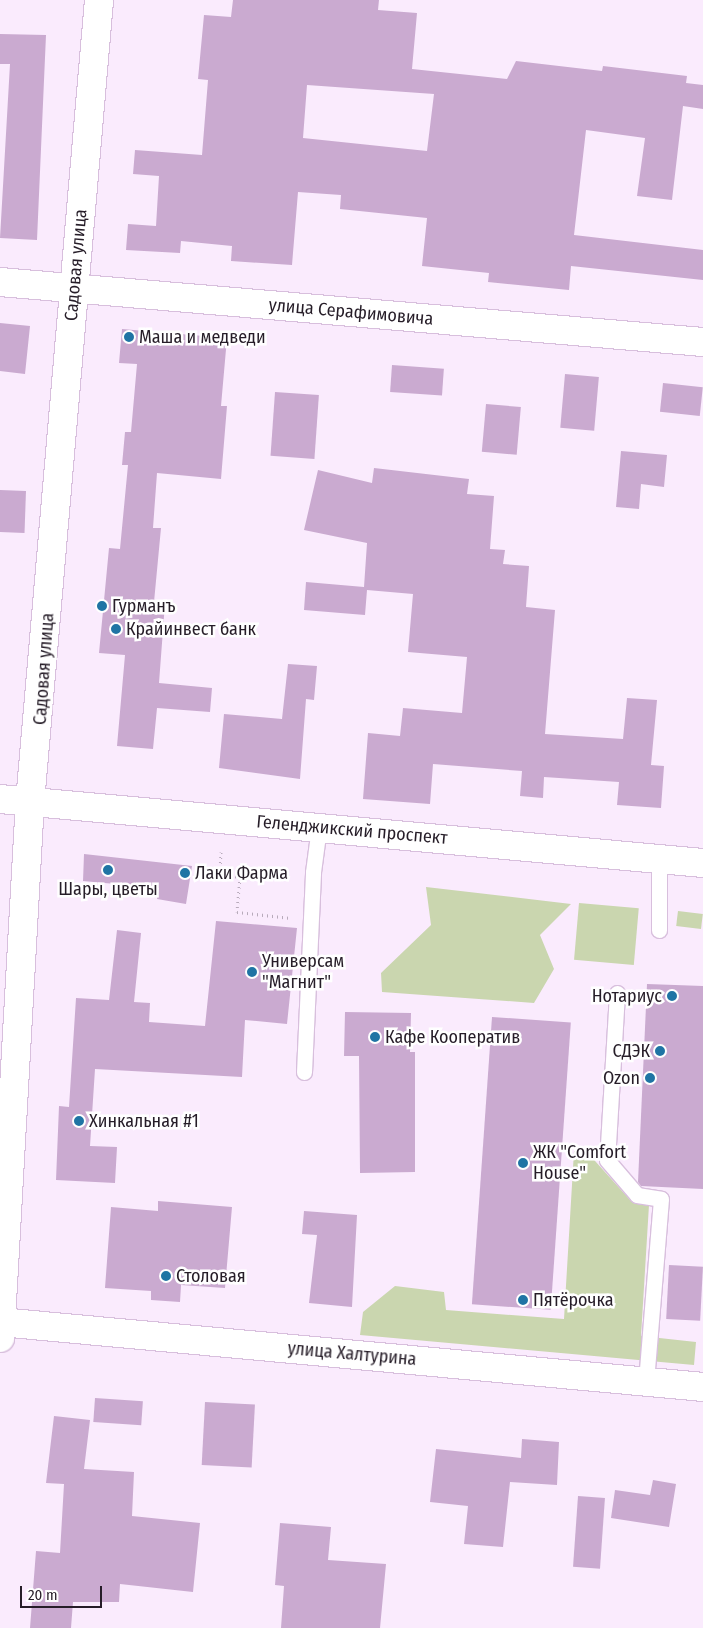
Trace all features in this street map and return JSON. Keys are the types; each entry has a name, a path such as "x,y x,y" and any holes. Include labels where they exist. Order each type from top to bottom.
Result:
{"street":[{"name":"Садовая улица","path":"1,1327 8,1060 99,0"},
{"name":"улица Серафимовича","path":"0,282 703,342"},
{"name":"Геленджикский проспект","path":"0,799 703,863"},
{"name":"улица Халтурина","path":"1,1327 703,1387"}],"lane":[{"path":"304,1072 313,872 319,827"},
{"path":"659,859 659,930"},
{"path":"617,993 607,1160 637,1195 661,1199 646,1381"}],"path":[{"path":"222,852 220,874 240,877 237,912 296,918"}],"green space":[{"path":"426,887 571,904 540,935 554,969 534,1003 382,992 381,973 431,925"},
{"path":"579,903 639,908 634,965 574,960"},
{"path":"678,911 703,914 701,929 676,926"},
{"path":"574,1151 587,1152 631,1201 649,1205 641,1336 696,1342 694,1365 360,1335 363,1312 395,1286 444,1292 446,1310 564,1319"}],"building":[{"path":"233,0 379,0 378,10 417,13 412,69 507,79 516,61 602,71 603,66 687,76 686,83 703,85 703,109 683,106 672,200 637,196 645,138 586,130 574,235 703,250 703,280 571,266 569,290 488,282 489,273 422,266 427,218 340,209 341,195 298,192 292,265 231,261 232,246 181,241 180,253 126,250 128,224 156,226 159,176 133,174 135,150 202,155 208,80 198,79 204,15 231,17","holes":["307,85 434,94 427,151 303,138"]},
{"path":"0,34 46,35 37,240 0,238 10,64 0,64"},
{"path":"0,323 30,326 25,374 0,371"},
{"path":"122,329 227,338 221,406 227,406 221,479 157,473 153,528 161,528 154,602 165,603 159,683 212,688 210,712 157,708 153,749 117,746 125,655 99,653 109,548 120,549 128,465 122,465 125,432 131,432 137,364 119,363"},
{"path":"392,365 444,369 442,396 390,392"},
{"path":"565,374 599,377 594,431 560,428"},
{"path":"663,383 703,387 700,416 660,412"},
{"path":"275,392 319,395 314,459 271,456"},
{"path":"486,404 521,407 517,455 482,452"},
{"path":"621,451 667,455 664,487 641,484 639,509 616,507"},
{"path":"374,468 469,479 467,494 494,496 490,549 505,550 503,564 529,566 526,607 555,610 545,734 623,739 627,698 657,700 651,765 664,766 661,808 617,805 619,782 544,777 543,798 520,796 522,771 433,764 430,804 363,799 368,733 400,736 403,708 462,713 467,657 408,652 413,594 367,590 365,615 304,610 306,582 364,587 367,543 304,530 318,470 372,483"},
{"path":"0,490 26,491 25,533 0,532"},
{"path":"288,664 317,666 314,700 306,699 300,779 219,768 224,714 282,719"},
{"path":"84,854 192,866 186,904 157,899 159,888 83,881"},
{"path":"216,921 297,928 287,1024 245,1020 242,1077 95,1069 90,1146 117,1147 115,1183 56,1180 59,1106 69,1107 76,998 109,1000 117,930 141,933 134,1002 150,1003 149,1022 205,1026"},
{"path":"647,984 703,986 703,1189 641,1186 638,1182"},
{"path":"345,1012 411,1013 410,1052 415,1052 415,1172 360,1173 359,1056 344,1056"},
{"name":"ЖК \"Comfort House\"","path":"492,1017 571,1023 551,1310 472,1304"},
{"path":"158,1201 232,1207 225,1288 181,1285 180,1302 151,1300 151,1291 105,1288 111,1207 158,1211"},
{"path":"304,1211 357,1215 352,1307 309,1303 317,1235 302,1234"},
{"path":"669,1265 703,1267 700,1321 666,1319"},
{"path":"95,1398 143,1401 141,1425 93,1422"},
{"path":"205,1402 255,1405 252,1468 202,1465"},
{"path":"54,1416 90,1420 84,1469 134,1472 132,1516 200,1523 193,1592 120,1584 119,1602 73,1602 71,1628 30,1628 36,1551 60,1553 64,1484 46,1483"},
{"path":"522,1439 559,1442 557,1485 510,1482 503,1547 464,1544 468,1506 430,1502 436,1449 521,1458"},
{"path":"653,1480 676,1484 669,1527 611,1518 615,1490 650,1495"},
{"path":"578,1496 605,1498 600,1569 573,1567"},
{"path":"280,1523 331,1527 328,1560 386,1564 380,1628 281,1628 284,1586 275,1585"}],"place":[{"name":"Маша и медведи","path":"129,337"},
{"name":"Гурманъ","path":"102,606"},
{"name":"Крайинвест банк","path":"116,629"},
{"name":"Шары, цветы","path":"108,870"},
{"name":"Лаки Фарма","path":"185,873"},
{"name":"Универсам \"Магнит\"","path":"252,972"},
{"name":"Нотариус","path":"672,996"},
{"name":"Кафе Кооператив","path":"375,1037"},
{"name":"СДЭК","path":"660,1051"},
{"name":"Ozon","path":"650,1078"},
{"name":"Хинкальная #1","path":"79,1121"},
{"name":"ЖК \"Comfort House\"","path":"523,1163"},
{"name":"Столовая","path":"166,1276"},
{"name":"Пятёрочка","path":"523,1300"}]}
